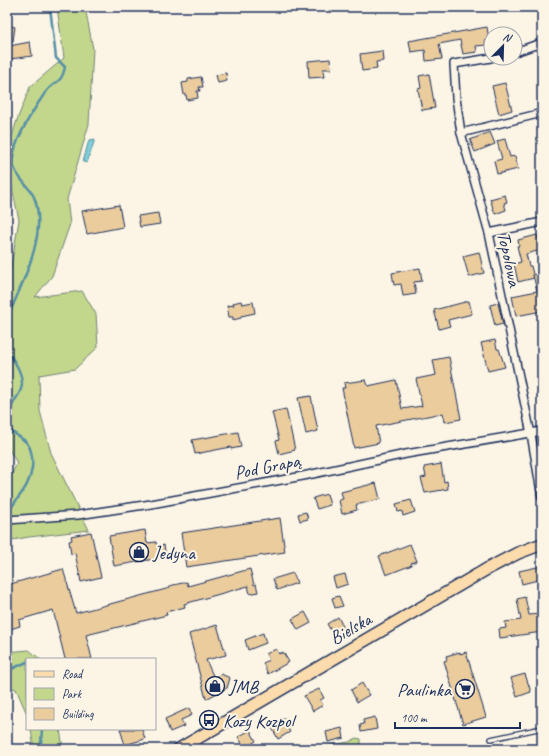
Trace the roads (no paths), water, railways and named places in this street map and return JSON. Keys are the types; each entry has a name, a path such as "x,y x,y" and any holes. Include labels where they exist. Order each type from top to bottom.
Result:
{"main road":[{"name":"Bielska","path":"179,749 487,569 518,553 542,544"}],"street":[{"path":"523,49 541,43"},
{"name":"Topolowa","path":"483,59 454,64 456,98 461,133 489,233 532,434 542,498"},
{"path":"461,133 542,113"},
{"path":"489,233 542,222"},
{"name":"Pod Grapą","path":"7,520 78,515 151,504 303,476 406,454 532,434 542,431"}],"lane":[{"path":"492,738 542,728"}],"water":[{"path":"95,139 87,163 83,162 89,140"}],"waterway":[{"path":"7,319 26,275 36,243 38,227 38,211 34,197 17,174 13,164 14,150 31,115 48,89 59,80 65,67 56,58 50,7"},
{"path":"7,351 18,369 22,384 20,392 9,412 8,424 11,431 26,442 32,455 32,468 28,483 10,509 7,516"},
{"path":"7,671 26,662"},
{"path":"42,730 42,749"}],"place":[{"name":"Jedyna","path":"139,552"},
{"name":"JMB","path":"215,686"},
{"name":"Paulinka","path":"465,689"},
{"name":"Kozy Kozpol","path":"209,720"}]}
